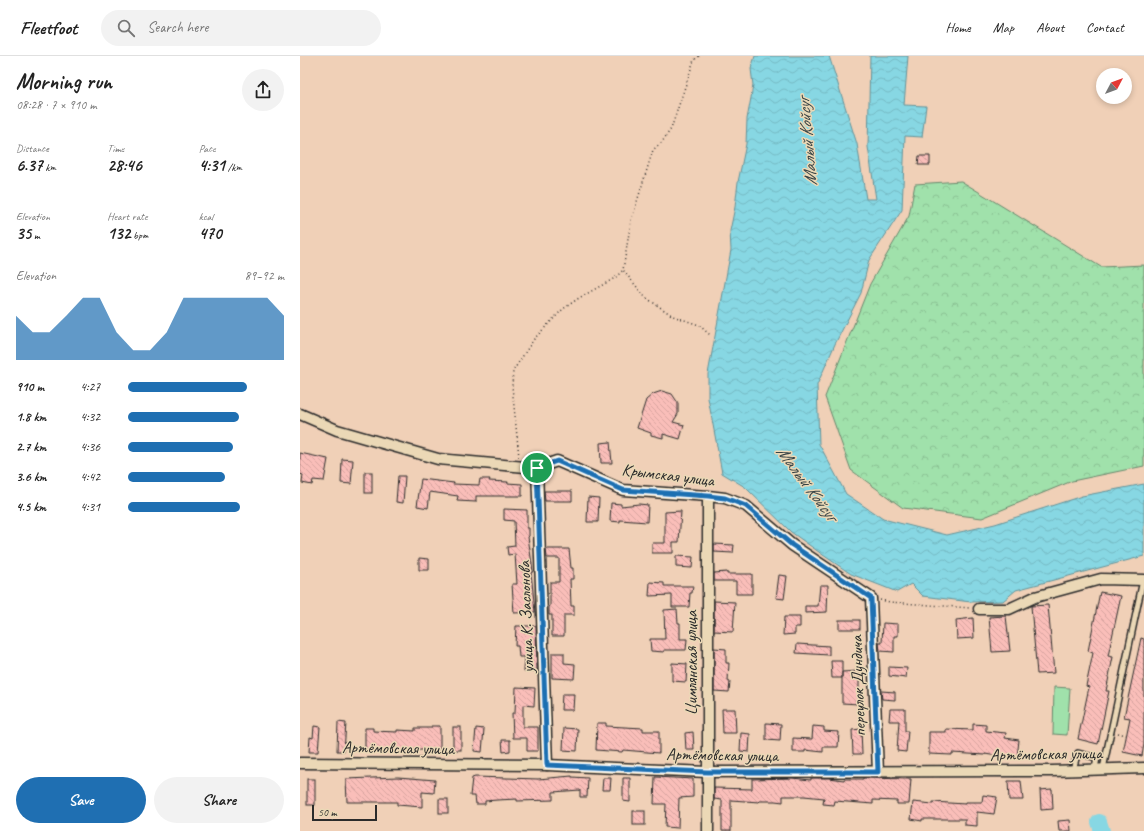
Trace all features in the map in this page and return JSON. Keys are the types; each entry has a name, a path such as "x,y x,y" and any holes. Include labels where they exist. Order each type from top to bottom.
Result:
{"street":[{"name":"Крымская улица","path":"300,414 337,430 438,459 537,468 557,461 623,490 725,498 746,506 792,545 871,598"},
{"name":"улица К. Заслонова","path":"537,468 547,765"},
{"name":"Цимлянская улица","path":"708,496 708,831"},
{"path":"979,609 1009,609 1036,597 1101,579 1143,580"},
{"name":"переулок Дундича","path":"871,598 878,772"},
{"name":"Артёмовская улица","path":"300,763 547,765 707,772 878,772 1144,768"}],"lane":[{"path":"1099,769 1143,580"},
{"path":"1073,770 1078,753 1097,758 1099,769"}],"path":[{"path":"520,467 512,386 514,371 534,339 562,309 615,278 623,270 631,221 654,150 662,142 670,130 694,60 699,56"},
{"path":"623,270 645,297 673,316 699,326 710,335"},
{"path":"871,598 890,602 979,609"},
{"path":"1118,733 1126,735"}],"green space":[{"path":"961,181 1101,267 1144,265 1144,466 1072,481 982,518 903,508 851,470 825,397 870,284 909,216 915,184"},
{"path":"1054,687 1070,688 1067,735 1053,734"}],"water":[{"name":"Малый Койсуг","path":"755,56 829,56 857,144 866,199 876,199 868,147 870,56 908,56 904,105 926,106 922,137 905,136 902,210 869,260 861,293 835,344 817,385 819,444 846,494 883,519 947,535 995,524 1082,496 1144,484 1144,556 1016,590 1003,601 971,602 923,596 911,584 897,592 851,574 823,555 791,532 745,487 722,473 708,398 708,374 731,250 730,231 746,144 747,119 753,85 751,69"}],"building":[{"path":"919,156 930,156 930,165 918,165"},
{"path":"662,391 672,394 678,403 678,414 673,422 684,425 680,439 663,434 663,438 651,435 651,433 637,428 646,400 653,394"},
{"path":"610,442 612,463 601,463 600,443"},
{"path":"300,453 328,459 324,481 313,480 312,485 302,483 303,475 300,474"},
{"path":"342,459 353,460 351,484 341,483"},
{"path":"365,472 372,472 372,493 365,493"},
{"path":"398,476 405,476 403,503 396,502"},
{"path":"421,479 454,483 453,484 479,485 480,479 490,479 489,481 522,484 522,496 476,496 476,502 457,501 458,496 430,492 428,508 417,506"},
{"path":"544,491 572,491 572,501 545,501"},
{"path":"588,497 599,498 598,522 587,522"},
{"path":"611,503 621,504 621,506 639,504 648,505 647,522 620,520 620,522 610,521"},
{"path":"504,509 527,510 527,528 529,528 528,537 533,572 531,572 535,612 514,613 512,584 517,584 515,554 508,555 507,547 515,546 514,521 504,520"},
{"path":"681,511 679,542 673,542 673,553 652,553 652,543 665,543 665,512"},
{"path":"714,544 734,545 733,553 714,552"},
{"path":"546,549 569,549 571,568 573,568 573,579 570,579 571,606 574,606 574,615 564,615 564,636 552,636 552,615 549,615 550,582 559,582 559,558 547,558"},
{"path":"676,556 693,557 692,568 676,567"},
{"path":"419,558 429,559 429,570 419,570"},
{"path":"727,572 727,574 752,574 752,594 736,594 736,581 714,581 714,573"},
{"path":"779,575 787,576 784,599 776,598"},
{"path":"650,582 664,583 664,586 693,586 692,593 690,593 689,607 672,607 672,595 649,596"},
{"path":"820,585 828,585 827,612 805,613 805,606 818,606"},
{"path":"1100,592 1121,596 1108,656 1113,657 1106,691 1109,691 1098,744 1078,739 1089,687 1086,686 1093,653 1088,651"},
{"path":"714,601 735,602 733,632 714,631"},
{"path":"1048,605 1054,673 1037,674 1031,606"},
{"path":"677,609 678,623 680,623 680,639 687,639 686,650 664,650 664,652 651,651 650,639 665,639 664,610"},
{"path":"1006,616 1010,651 992,652 989,617"},
{"path":"784,617 800,617 800,627 795,627 795,634 783,635"},
{"path":"973,618 974,638 957,639 956,620"},
{"path":"839,620 860,620 860,629 839,629"},
{"path":"883,623 898,624 898,636 894,636 894,652 880,651 879,643 882,643"},
{"path":"516,626 536,626 537,671 524,671 525,657 519,657 518,646 515,646"},
{"path":"1141,638 1144,639 1144,744 1142,756 1123,752 1130,718 1124,717"},
{"path":"797,644 829,646 829,655 796,653"},
{"path":"714,648 726,649 726,663 729,663 729,692 714,691"},
{"path":"552,653 564,653 564,663 575,664 574,679 552,678"},
{"path":"831,661 842,661 842,672 859,671 859,704 842,703 842,678 832,678"},
{"path":"672,663 687,664 686,682 672,681"},
{"path":"889,667 907,668 906,678 889,676"},
{"path":"516,687 535,688 534,706 523,705 523,727 538,727 538,751 527,751 527,738 513,738 512,713 515,713"},
{"path":"881,691 895,692 895,700 882,699"},
{"path":"562,694 574,694 573,710 561,710"},
{"path":"722,709 735,709 736,733 723,733"},
{"path":"890,709 905,709 905,731 908,731 906,752 897,751 899,721 889,721"},
{"path":"338,722 346,723 344,751 337,751"},
{"path":"597,723 606,723 606,726 643,728 643,731 659,731 659,753 623,750 622,752 596,750"},
{"path":"766,723 781,724 780,741 766,740"},
{"path":"973,724 986,725 986,731 1006,733 1005,738 1019,740 1017,758 985,754 929,754 929,732 946,732 946,729 973,730"},
{"path":"314,726 320,727 318,752 309,752 310,737 313,738"},
{"path":"431,726 440,726 440,750 405,750 405,752 365,751 365,728 373,728 373,731 397,732 397,730 415,731 415,728 431,728"},
{"path":"813,726 824,727 824,731 839,732 838,747 823,747 823,752 805,750 805,752 793,752 793,738 812,739"},
{"path":"453,727 461,727 461,750 453,750"},
{"path":"476,728 484,729 482,752 474,751"},
{"path":"564,728 578,729 577,751 563,750"},
{"path":"861,729 862,754 853,754 852,730"},
{"path":"693,732 694,750 686,750 685,733"},
{"path":"741,733 750,734 749,752 740,751"},
{"path":"502,740 510,740 510,751 503,752"},
{"path":"572,776 588,778 587,797 580,797 580,790 553,792 553,800 497,800 485,801 485,804 476,804 475,796 470,796 472,778 475,777 538,779"},
{"path":"398,777 435,780 434,793 422,792 422,807 397,805 397,802 347,802 346,779"},
{"path":"655,777 693,779 693,797 679,798 678,828 665,827 666,804 654,804"},
{"path":"603,778 611,778 610,790 602,790"},
{"path":"623,778 630,778 630,802 623,801"},
{"path":"792,778 811,780 811,778 844,780 863,778 911,779 909,804 897,804 897,801 873,800 873,804 835,801 834,805 823,804 824,798 804,796 783,796 783,802 731,800 731,831 722,831 722,800 714,799 714,788 752,789 752,779"},
{"path":"307,779 315,779 315,805 307,805"},
{"path":"1008,781 1021,781 1023,800 1009,800"},
{"path":"1052,789 1053,809 1041,810 1040,790"},
{"path":"983,795 997,797 994,814 977,812 977,826 965,825 965,819 922,819 922,821 911,819 913,802 933,804 933,802 965,804 965,802 982,802"},
{"path":"439,799 448,799 448,813 439,813"},
{"path":"633,811 645,811 645,825 633,825"},
{"path":"1070,820 1071,831 1059,831 1058,821"}],"waterway":[{"path":"1099,822 1102,831"}],"route":[{"path":"557,461 623,490 725,498 746,506 792,545 871,598 878,772 707,772 547,765 537,468 557,461"}]}
